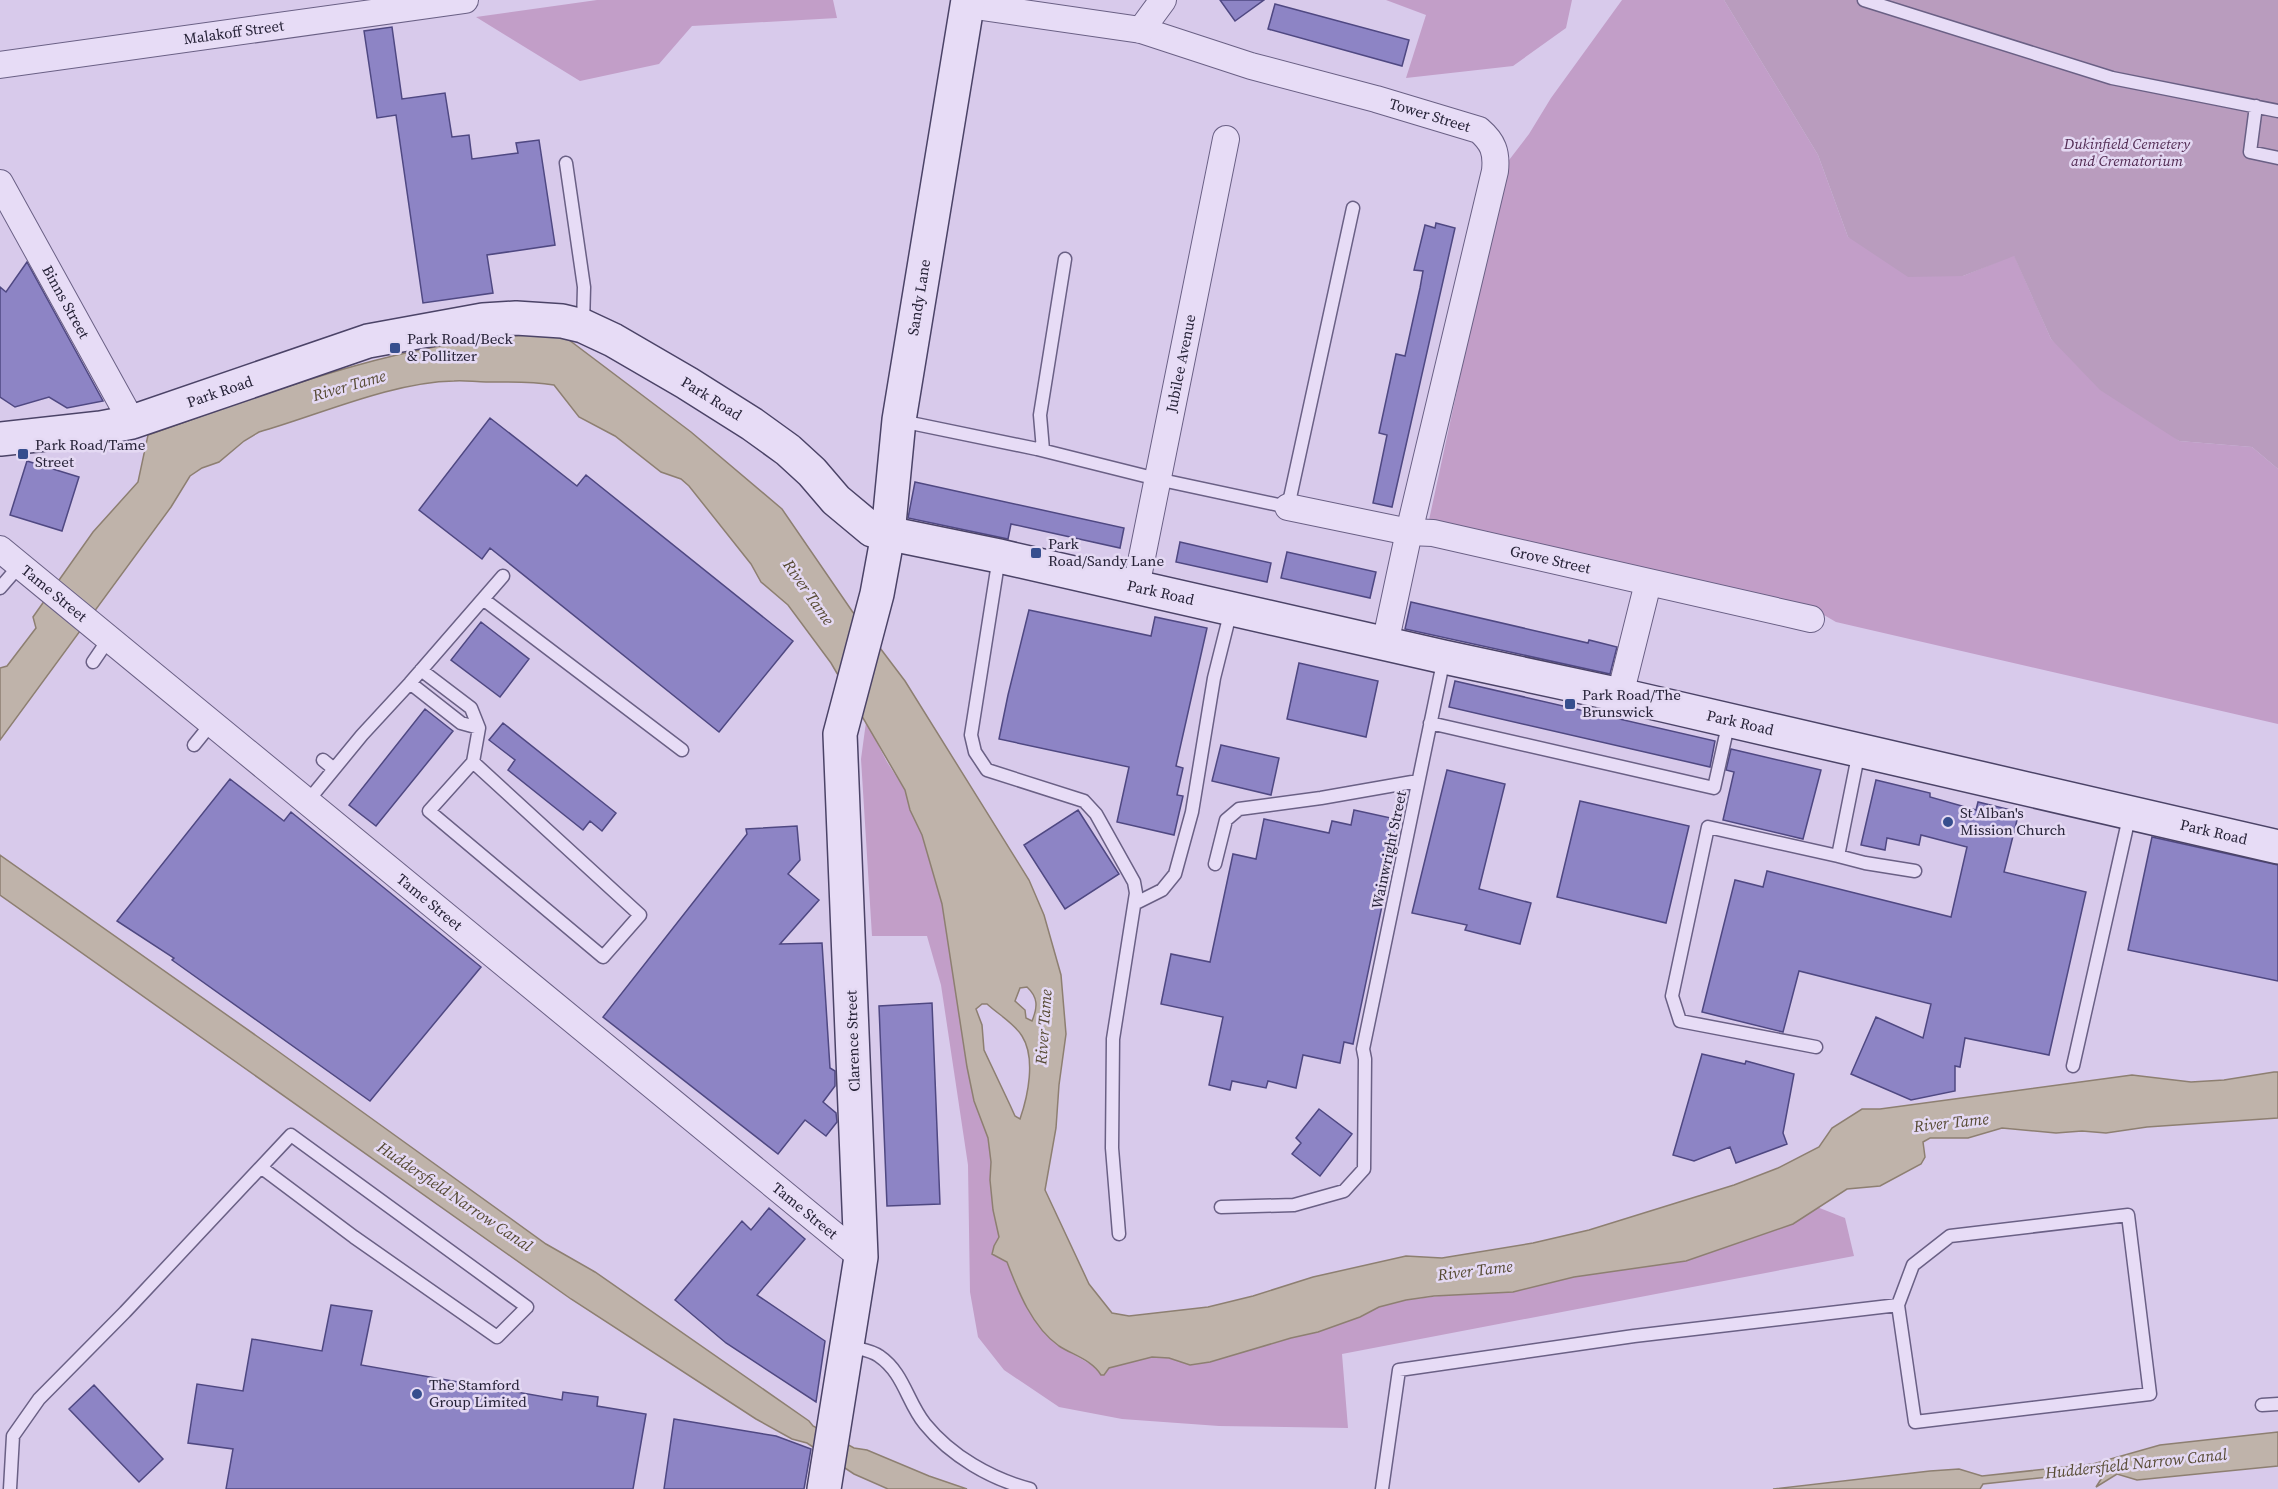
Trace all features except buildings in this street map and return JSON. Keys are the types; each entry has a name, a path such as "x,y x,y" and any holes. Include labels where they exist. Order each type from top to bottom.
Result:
{"main road":[{"name":"Sandy Lane","path":"877,594 888,534 900,420 968,2"},
{"name":"Park Road","path":"0,440 132,422 368,341 483,320 516,318 562,321 613,340 752,424 788,450 860,522 872,530 999,556 1620,695 2278,848"},
{"name":"Clarence Street","path":"825,1482 861,1257 840,734 877,594"}],"street":[{"name":"Malakoff Street","path":"0,65 465,0"},
{"path":"1141,30 1163,0"},
{"name":"Tower Street","path":"968,2 1141,30 1251,66 1376,99 1479,130 1491,142 1496,152 1496,171 1409,532 1385,644"},
{"name":"Jubilee Avenue","path":"1136,587 1226,139"},
{"name":"Binns Street","path":"0,183 132,422"},
{"name":"Grove Street","path":"1288,507 1409,532 1433,533 1648,584 1811,619"},
{"name":"Tame Street","path":"0,549 861,1257"},
{"path":"1620,695 1648,584"}],"lane":[{"path":"1864,0 2112,78 2278,111"},
{"path":"2256,106 2250,152 2278,158"},
{"path":"566,163 584,286 583,327"},
{"path":"900,420 1043,450 1157,479 1288,507 1302,434 1353,208"},
{"path":"1043,450 1040,415 1065,259"},
{"path":"999,556 971,735 975,752 987,770 1084,801 1096,814 1134,882 1136,903 1113,1039 1112,1148 1119,1234"},
{"path":"0,588 27,571"},
{"path":"307,802 334,769 357,732 410,683 503,576"},
{"path":"483,599 682,750"},
{"path":"1136,903 1162,890 1175,874 1192,812 1214,678 1231,608"},
{"path":"93,662 103,636"},
{"name":"Wainwright Street","path":"1221,1207 1294,1205 1344,1191 1364,1170 1365,1059 1363,1049 1444,657"},
{"path":"422,670 471,708 479,728 473,762 429,812 603,957 640,915 473,762"},
{"path":"410,683 460,723 479,728"},
{"path":"1430,723 1714,788 1730,720"},
{"path":"194,745 211,724"},
{"path":"1838,856 1859,750"},
{"path":"323,760 334,769"},
{"path":"1215,864 1226,820 1239,809 1418,781"},
{"path":"2073,1066 2130,812"},
{"path":"1816,1047 1680,1021 1672,996 1708,827 1915,871"},
{"path":"10,1489 13,1437 39,1399 291,1136 527,1307 497,1337 354,1237 262,1168"},
{"path":"2128,1215 2150,1394 1915,1422 1898,1305 1913,1265 1950,1236 2128,1215"},
{"path":"1382,1489 1399,1370 1634,1336 1898,1305"},
{"path":"848,1346 878,1355 895,1370 906,1388 910,1402 926,1425 945,1444 979,1469 1030,1489"},
{"path":"2262,1406 2278,1404"}],"shaded area":[{"path":"597,0 833,0 837,18 692,26 659,64 580,81 476,17"},
{"path":"1386,0 1572,0 1566,28 1513,66 1406,78 1426,15"},
{"path":"1622,0 1724,0 1818,155 1848,237 1963,276 2014,255 2051,339 2179,441 2252,447 2278,469 2278,724 1836,622 1817,611 1429,520 1506,164"},
{"path":"866,722 905,790 910,810 922,835 942,904 967,1067 974,1101 988,1138 993,1210 1000,1237 994,1246 1000,1257 1007,1261 1016,1286 1045,1334 1059,1346 1097,1368 1104,1375 1109,1368 1152,1357 1169,1358 1190,1365 1210,1362 1318,1332 1360,1317 1379,1307 1406,1300 1550,1283 1574,1277 1686,1261 1793,1224 1817,1207 1845,1218 1854,1256 1342,1354 1348,1428 1219,1426 1122,1419 1059,1407 1004,1370 978,1337 970,1292 968,1165 941,985 927,936 872,936 861,759"}],"green space":[{"name":"Dukinfield Cemetery and Crematorium","path":"1724,0 2278,0 2278,469 2252,447 2179,441 2100,390 2051,339 2014,256 1963,276 1908,277 1848,237 1818,155"}],"water":[{"name":"River Tame","path":"526,335 565,337 691,432 782,509 852,611 905,681 1029,880 1044,915 1061,975 1066,1034 1056,1128 1045,1190 1089,1284 1112,1313 1129,1316 1208,1307 1313,1277 1406,1256 1442,1258 1533,1243 1589,1230 1734,1185 1778,1168 1819,1147 1832,1128 1862,1109 1880,1109 2132,1075 2191,1082 2278,1072 2278,1118 2147,1127 2106,1133 2082,1131 2056,1133 2002,1128 1968,1138 1930,1138 1923,1142 1925,1157 1921,1164 1880,1186 1847,1189 1793,1224 1686,1261 1574,1277 1513,1292 1434,1296 1406,1300 1379,1307 1360,1317 1318,1332 1210,1362 1190,1365 1169,1358 1152,1357 1109,1368 1104,1375 1101,1375 1087,1362 1049,1338 1034,1319 1021,1296 1007,1262 992,1254 999,1237 993,1210 988,1138 974,1101 967,1067 942,904 922,835 910,810 905,790 831,663 788,605 761,582 751,564 689,486 681,479 661,472 615,436 579,417 554,385 528,382 458,381 406,387 356,400 259,432 244,441 219,462 202,468 190,476 171,507 0,740 0,668 7,666 36,628 33,617 93,532 138,482 148,435 287,386 334,372 428,348","holes":["1027,987 1036,1002 1032,1021 1026,1018 1025,1010 1015,1001 1020,988","982,1004 987,1004 1011,1023 1026,1045 1030,1066 1026,1099 1020,1119 1015,1116 984,1050 982,1025 976,1009"]},
{"name":"Huddersfield Narrow Canal","path":"0,855 546,1244 595,1272 813,1426 854,1448 867,1450 967,1489 888,1489 854,1474 807,1443 792,1439 756,1419 571,1299 0,895"},
{"name":"Huddersfield Narrow Canal","path":"2278,1432 2278,1466 2137,1480 2117,1474 2096,1487 2105,1473 2096,1472 1983,1484 1980,1489 1773,1489 1930,1471 1959,1469 1982,1476 2093,1464 2160,1445"}],"place":[{"name":"Park Road/Beck & Pollitzer","path":"395,348"},
{"name":"Park Road/Tame Street","path":"23,454"},
{"name":"Park Road/Sandy Lane","path":"1036,553"},
{"name":"Park Road/The Brunswick","path":"1570,704"},
{"name":"St Alban's Mission Church","path":"1948,822"},
{"name":"The Stamford Group Limited","path":"417,1394"}]}
